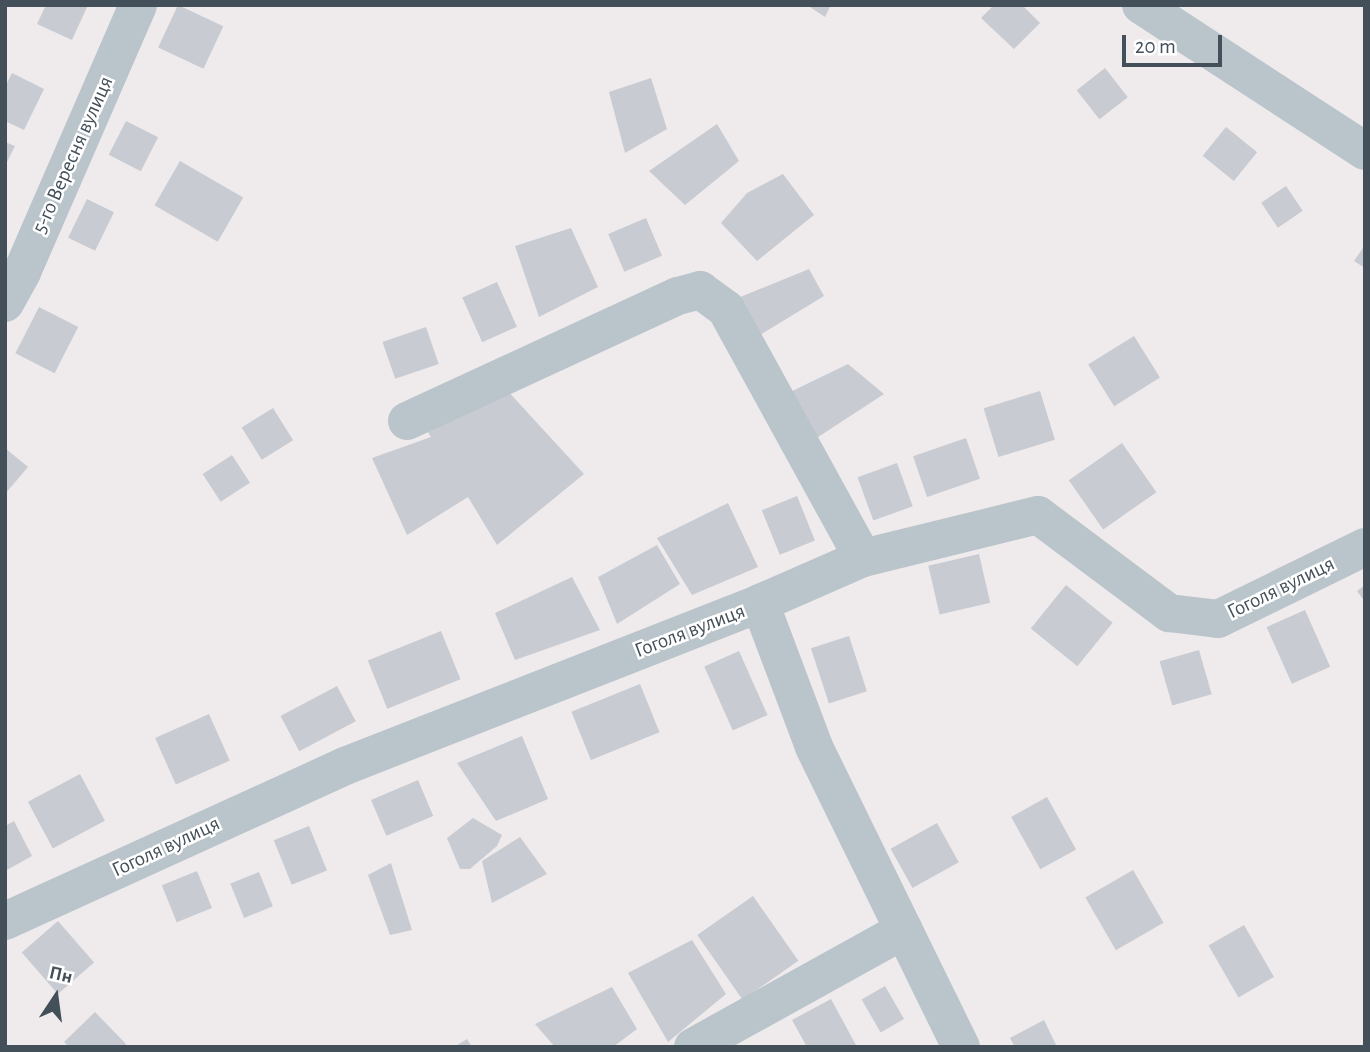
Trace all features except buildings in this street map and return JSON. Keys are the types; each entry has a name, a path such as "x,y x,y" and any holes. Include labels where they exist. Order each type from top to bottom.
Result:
{"street":[{"name":"5-го Вересня вулиця","path":"11,280 138,5"},
{"path":"1141,5 1365,152"},
{"path":"407,421 678,296 700,290 726,309 863,558"},
{"name":"Гоголя вулиця","path":"5,921 345,766 760,603 863,558 1038,515 1169,613 1219,619 1365,547"},
{"path":"760,603 814,747 961,1047"},
{"path":"693,1047 904,930"}]}
